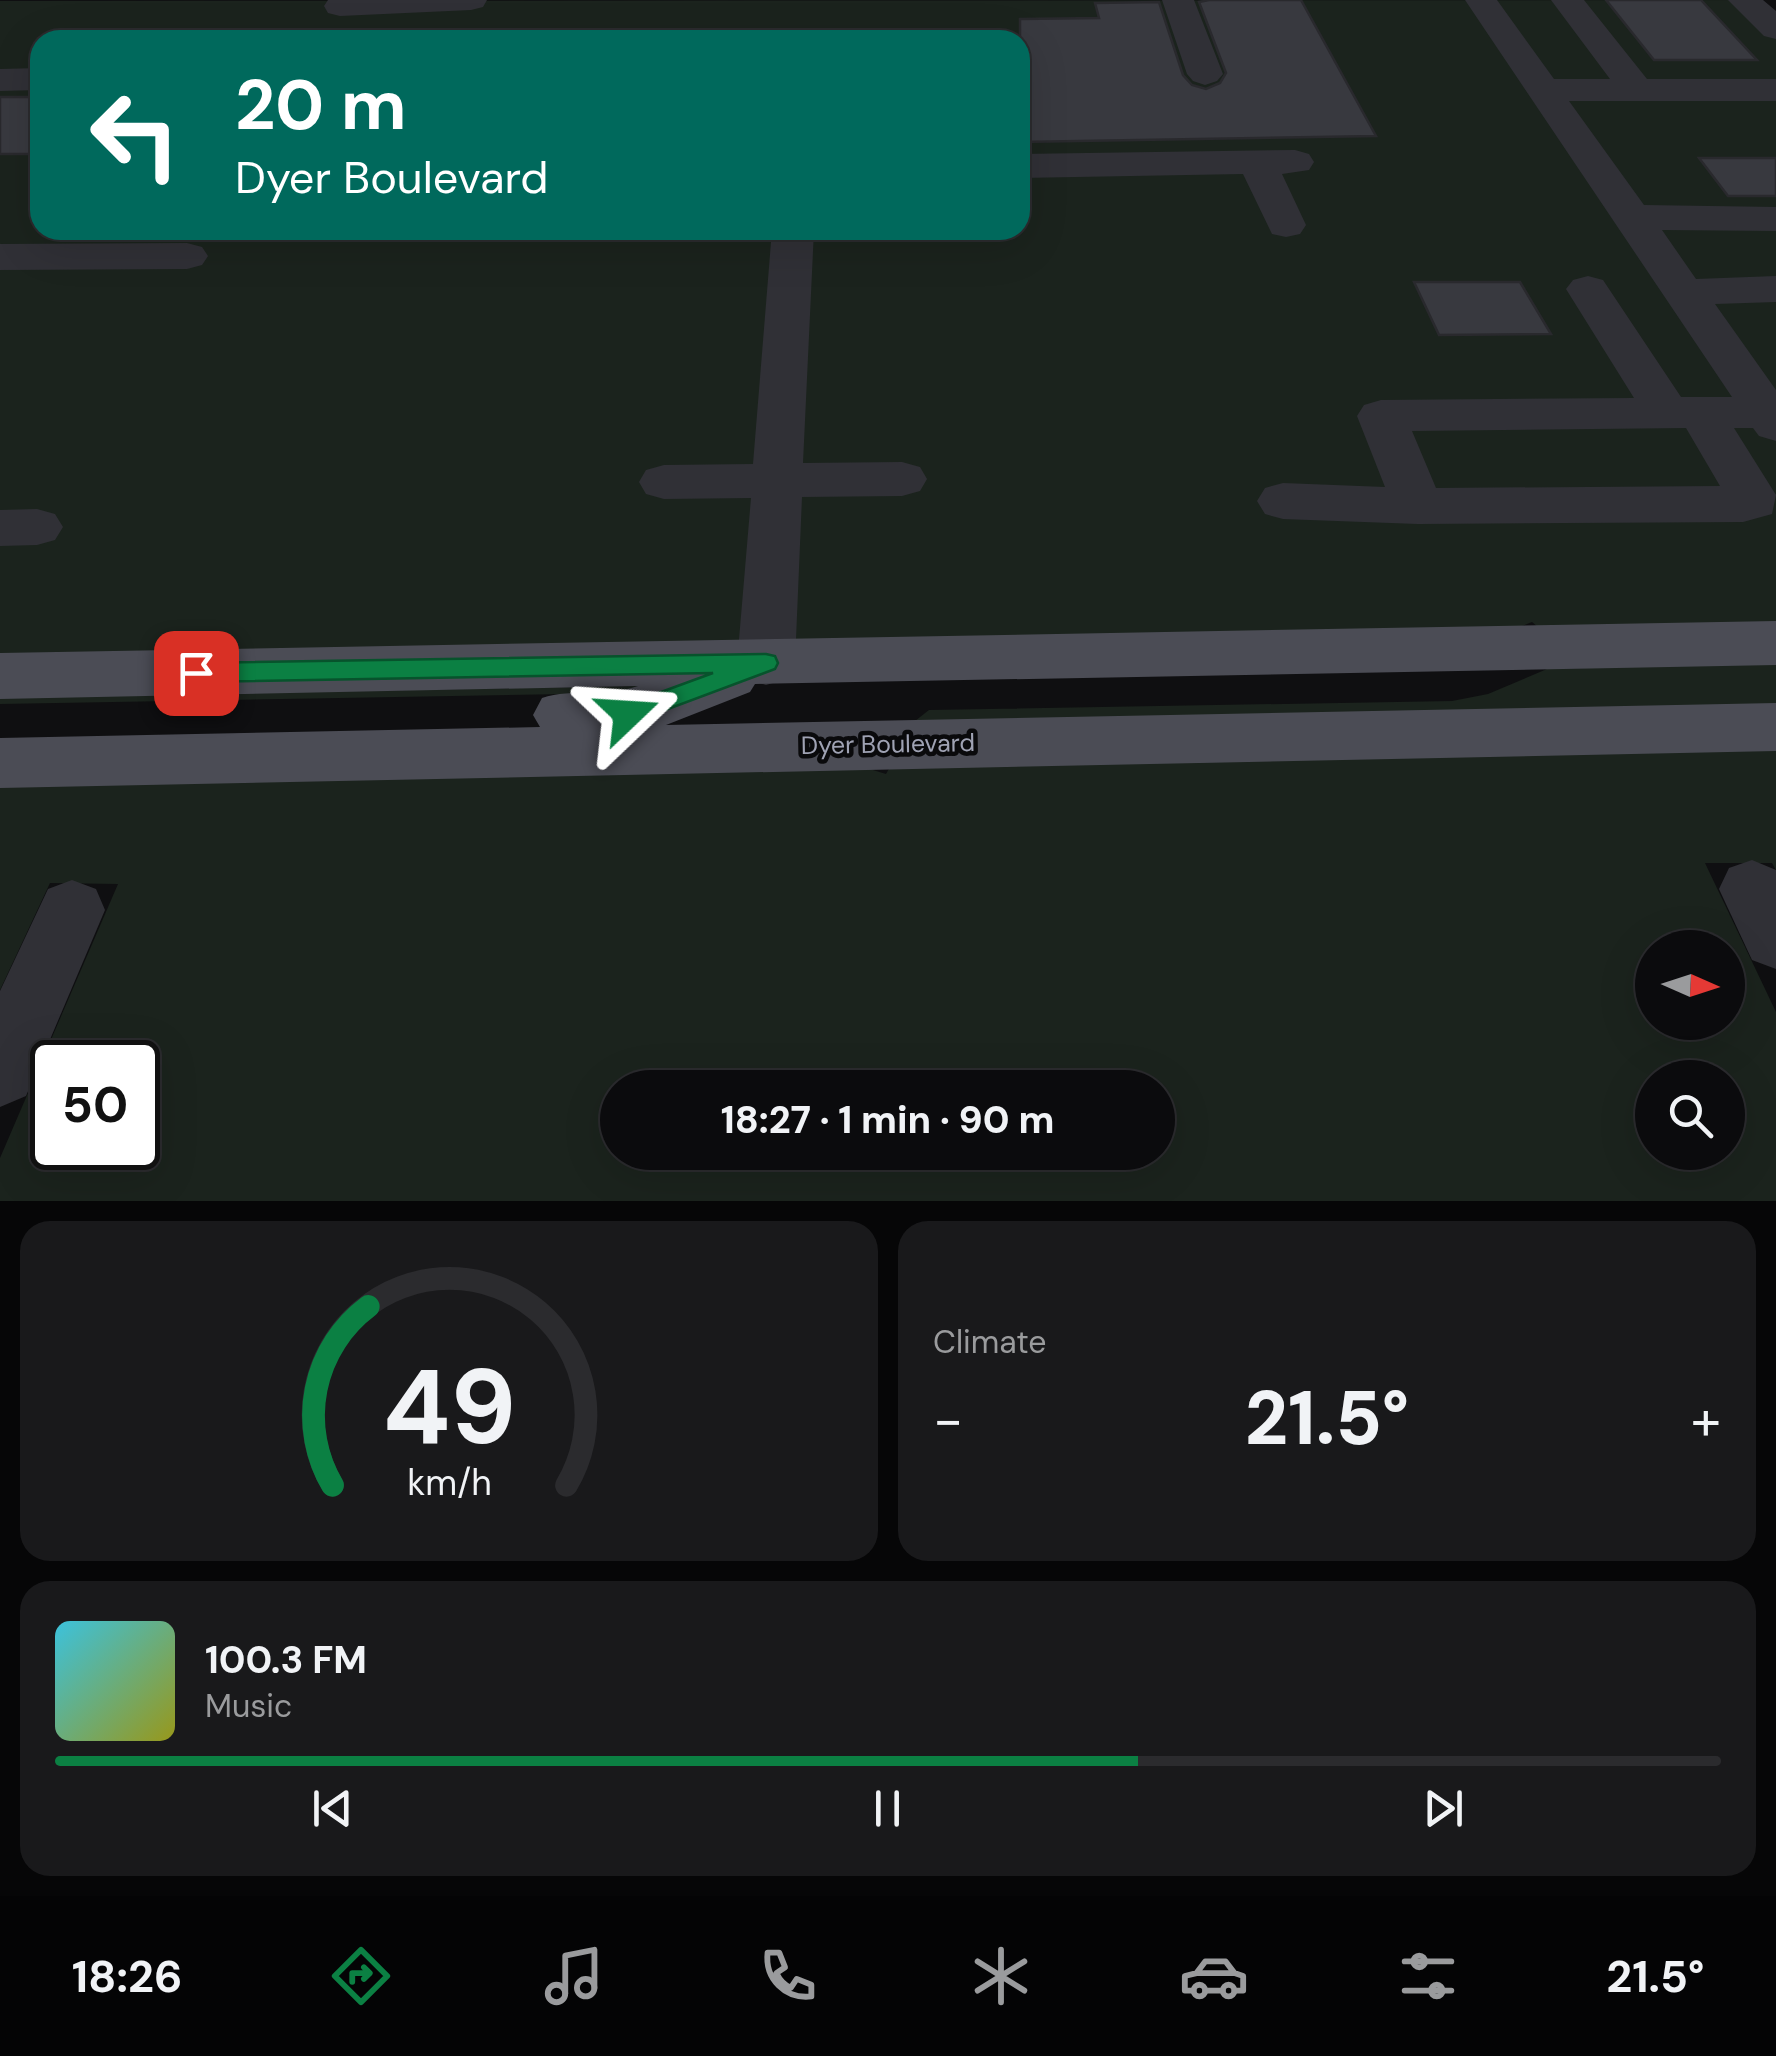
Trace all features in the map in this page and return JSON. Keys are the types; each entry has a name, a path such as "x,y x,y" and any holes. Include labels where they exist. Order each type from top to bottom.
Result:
{"main road":[{"path":"0,676 1776,643"},
{"path":"868,744 888,710 902,696 920,689 1444,680 1531,648"},
{"path":"0,726 628,714 766,663"},
{"name":"Dyer Boulevard","path":"0,763 1776,727"}],"street":[{"path":"336,12 471,0"},
{"path":"1178,0 1205,74"},
{"path":"1481,0 1543,90 1570,157 1631,217 1773,416"},
{"path":"1567,0 1637,90"},
{"path":"1744,0 1776,29"},
{"path":"393,4 413,30"},
{"path":"0,80 30,79"},
{"path":"1543,90 1776,90"},
{"path":"1030,166 1276,162 1286,225"},
{"path":"1631,217 1776,218"},
{"path":"766,663 792,240"},
{"path":"0,292 14,257 187,256"},
{"path":"1283,501 1418,506 1754,501 1588,289"},
{"path":"1684,292 1772,295"},
{"path":"1418,506 1381,416 1773,416"},
{"path":"664,482 902,480"},
{"path":"0,1071 72,910"}],"shaded area":[{"path":"1760,0 1776,20 1776,623 1539,628 1532,622 1515,629 0,656 0,1"},
{"path":"1776,663 1776,704 915,721 929,710 1452,701 1488,694 1547,669"},
{"path":"643,686 623,693 0,704 0,697"},
{"path":"1776,749 1776,870 1772,863 1705,863 1737,930 1635,930 1635,1040 1745,1040 1745,947 1776,1012 1776,1201 0,1201 0,1158 30,1088 30,1170 160,1170 160,1040 51,1040 118,884 50,883 0,990 0,786 863,767 886,774 890,767"}],"building":[{"path":"1301,0 1376,136 1030,142 1030,30 1020,30 1020,19 1099,18 1095,3 1159,2 1183,75 1192,85 1206,89 1220,83 1226,73 1199,2"},
{"path":"1606,0 1701,0 1757,60 1654,60"},
{"path":"0,97 30,97 30,154 0,154"},
{"path":"1699,158 1776,158 1776,196 1728,196"},
{"path":"1414,282 1520,282 1551,334 1439,335"}],"route":[{"path":"196,673 766,663 628,714"}]}
